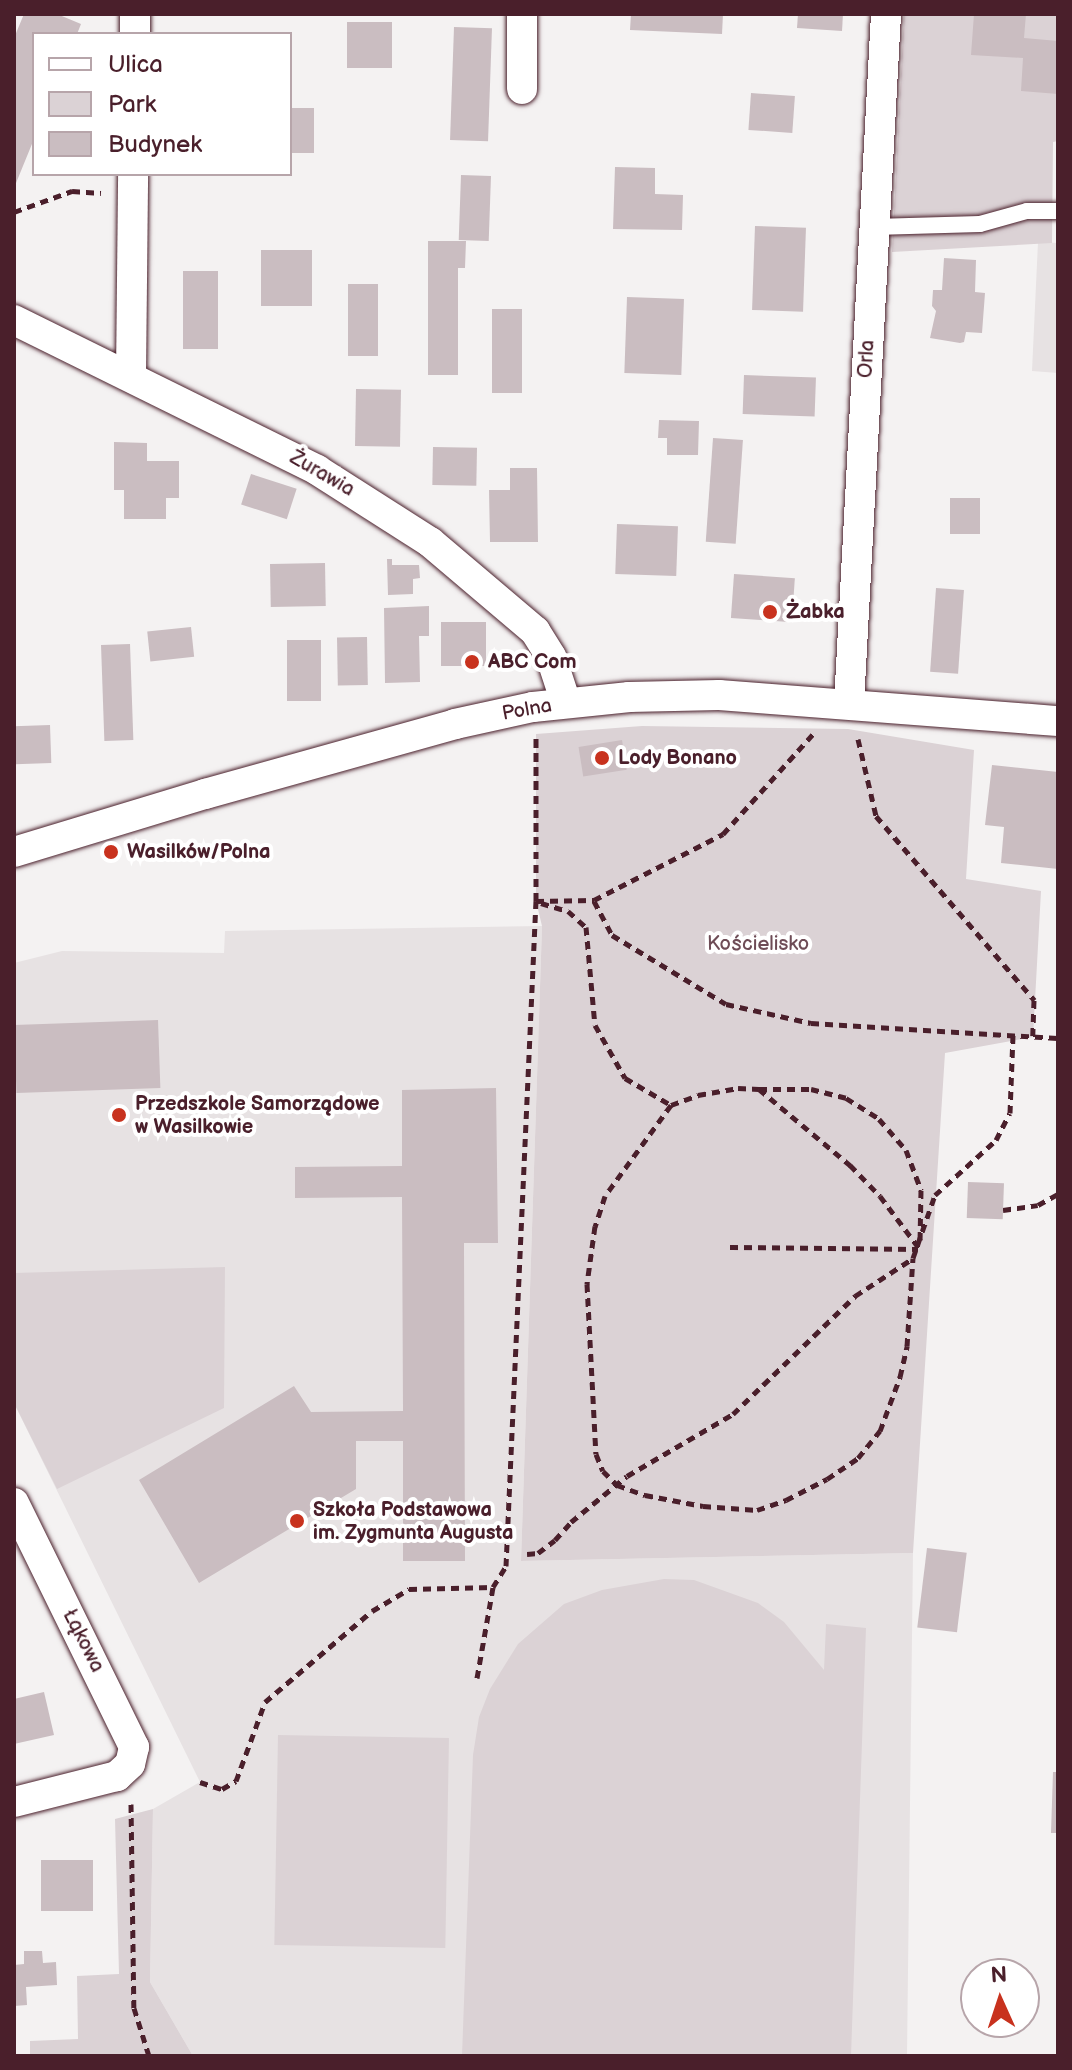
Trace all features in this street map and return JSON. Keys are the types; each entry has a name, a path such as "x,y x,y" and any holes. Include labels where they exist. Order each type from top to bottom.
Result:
{"street":[{"path":"522,14 522,89"},
{"name":"Orla","path":"849,704 886,14"},
{"path":"131,376 133,185"},
{"name":"Żurawia","path":"14,320 317,470 430,542 535,631 551,657 566,703"},
{"name":"Polna","path":"14,852 205,794 496,715 566,703 679,694 1058,721"},
{"name":"Łąkowa","path":"14,1503 132,1739 134,1747 130,1764 117,1776"},
{"path":"14,1802 117,1776"}],"lane":[{"path":"874,227 980,224 1027,211 1058,211"}],"path":[{"path":"14,212 72,191 133,185"},
{"path":"477,1678 493,1587 506,1566 536,901 536,734 498,738 496,715"},
{"path":"536,901 594,900 723,834 825,724"},
{"path":"854,735 860,740 876,816 1034,1000 1033,1037"},
{"path":"594,900 612,935 726,1004 811,1023 1058,1038"},
{"path":"536,901 568,911 586,927 595,1025 625,1078 671,1105"},
{"path":"527,1554 538,1553 555,1540 571,1522 617,1485 733,1414 855,1296 913,1258 919,1249 935,1195 996,1140 1010,1113 1013,1035"},
{"path":"913,1258 907,1346 900,1377 880,1431 858,1458 808,1490 757,1510 703,1506 645,1495 617,1485 603,1471 596,1454 591,1406 590,1256 605,1196 671,1105 698,1095 738,1088 811,1089 846,1098 879,1119 906,1150 921,1190 919,1249"},
{"path":"759,1089 850,1165 880,1196 919,1249"},
{"path":"1003,1210 1038,1205 1058,1194"},
{"path":"730,1247 919,1249"},
{"path":"200,1782 222,1789 236,1781 265,1702 372,1611 409,1589 493,1587"},
{"path":"117,1776 131,1795 134,2008 149,2056"}],"shaded area":[{"path":"1038,242 1058,243 1058,373 1032,371"},
{"name":"Szkoła Podstawowa im. Zygmunta Augusta","path":"542,926 521,1561 913,1553 907,2056 193,2056 150,1982 153,1809 200,1782 14,1403 14,963 62,951 224,953 225,931"}],"green space":[{"path":"904,14 1058,14 1058,141 1053,142 1052,243 892,252"},
{"name":"Kościelisko","path":"642,726 848,729 974,750 966,879 1041,891 1033,1037 945,1053 913,1553 521,1561 542,926 536,901 536,734"},
{"path":"225,1267 224,1408 57,1489 14,1403 14,1273"},
{"path":"664,1579 694,1580 758,1603 784,1622 824,1670 826,1624 866,1628 851,2056 462,2056 473,1755 479,1717 490,1689 518,1644 564,1604 602,1590"},
{"path":"278,1735 449,1738 445,1948 274,1945"},
{"path":"153,1809 150,1982 193,2056 30,2056 30,2041 78,2039 77,1976 119,1974 115,1819"}],"building":[{"path":"24,14 57,14 81,24 78,32 32,32 32,144 14,188 14,38"},
{"path":"631,14 723,14 722,34 630,30"},
{"path":"798,14 843,14 842,31 797,28"},
{"path":"974,14 1026,14 1024,38 1058,41 1058,94 1021,91 1023,58 971,55"},
{"path":"347,22 392,22 392,68 347,68"},
{"path":"454,27 492,28 488,141 450,140"},
{"path":"751,93 795,96 792,133 748,130"},
{"path":"292,108 314,108 314,153 292,153"},
{"path":"615,167 655,168 655,194 683,195 682,230 613,229"},
{"path":"461,175 491,176 489,241 459,240"},
{"path":"755,226 806,228 803,312 752,310"},
{"path":"428,241 466,241 465,268 458,268 458,375 428,375"},
{"path":"261,250 312,250 312,306 261,306"},
{"path":"944,258 976,260 975,292 985,293 982,333 966,332 964,342 960,343 930,338 936,311 932,306 933,290 942,290"},
{"path":"183,271 218,271 218,349 183,349"},
{"path":"348,284 378,284 378,356 348,356"},
{"path":"627,297 684,299 681,375 624,373"},
{"path":"492,309 522,309 522,393 492,393"},
{"path":"744,375 816,378 815,416 743,414"},
{"path":"356,389 401,390 400,447 355,446"},
{"path":"659,420 699,421 698,455 667,455 667,438 658,438"},
{"path":"713,438 743,440 736,544 706,542"},
{"path":"114,442 147,443 147,461 179,461 179,498 166,498 166,519 124,519 124,490 114,490"},
{"path":"433,447 477,448 476,486 432,485"},
{"path":"510,468 537,468 538,542 490,542 489,490 510,490"},
{"path":"251,474 297,489 287,519 241,504"},
{"path":"950,498 980,498 980,534 950,534"},
{"path":"617,524 678,526 676,576 615,574"},
{"path":"387,559 392,559 392,565 419,565 420,578 413,579 413,594 388,595"},
{"path":"325,563 326,606 271,607 270,564"},
{"path":"734,574 795,578 792,622 731,618"},
{"path":"936,588 964,590 958,674 930,672"},
{"path":"429,606 429,636 419,636 420,682 385,683 384,608"},
{"path":"441,622 486,622 486,666 441,666"},
{"path":"191,627 194,657 150,661 147,632"},
{"path":"367,637 368,685 338,686 337,638"},
{"path":"287,640 321,640 321,701 287,701"},
{"path":"130,644 133,740 104,741 101,645"},
{"path":"50,725 51,763 15,764 14,726"},
{"name":"Lody Bonano","path":"622,740 627,770 583,777 579,747"},
{"path":"992,765 1058,772 1058,869 1001,863 1004,827 985,825"},
{"path":"158,1020 160,1088 16,1093 14,1025"},
{"path":"496,1088 498,1243 464,1243 465,1561 403,1561 403,1441 356,1441 356,1489 199,1583 139,1480 294,1386 311,1412 403,1411 402,1197 295,1198 295,1167 402,1166 402,1090"},
{"path":"968,1182 1004,1183 1003,1219 967,1218"},
{"path":"927,1548 967,1553 957,1632 917,1627"},
{"path":"44,1692 54,1735 14,1744 14,1699"},
{"path":"1053,1772 1058,1772 1058,1833 1051,1833"},
{"path":"41,1860 93,1860 93,1911 41,1911"},
{"path":"24,1951 42,1951 43,1963 56,1962 57,1985 26,1987 27,2005 14,2006 14,1965 24,1964"}],"place":[{"name":"Żabka","path":"770,612"},
{"name":"ABC Com","path":"472,662"},
{"name":"Lody Bonano","path":"602,758"},
{"name":"Wasilków/Polna","path":"111,852"},
{"name":"Przedszkole Samorządowe w Wasilkowie","path":"119,1115"},
{"name":"Szkoła Podstawowa im. Zygmunta Augusta","path":"297,1521"}]}
